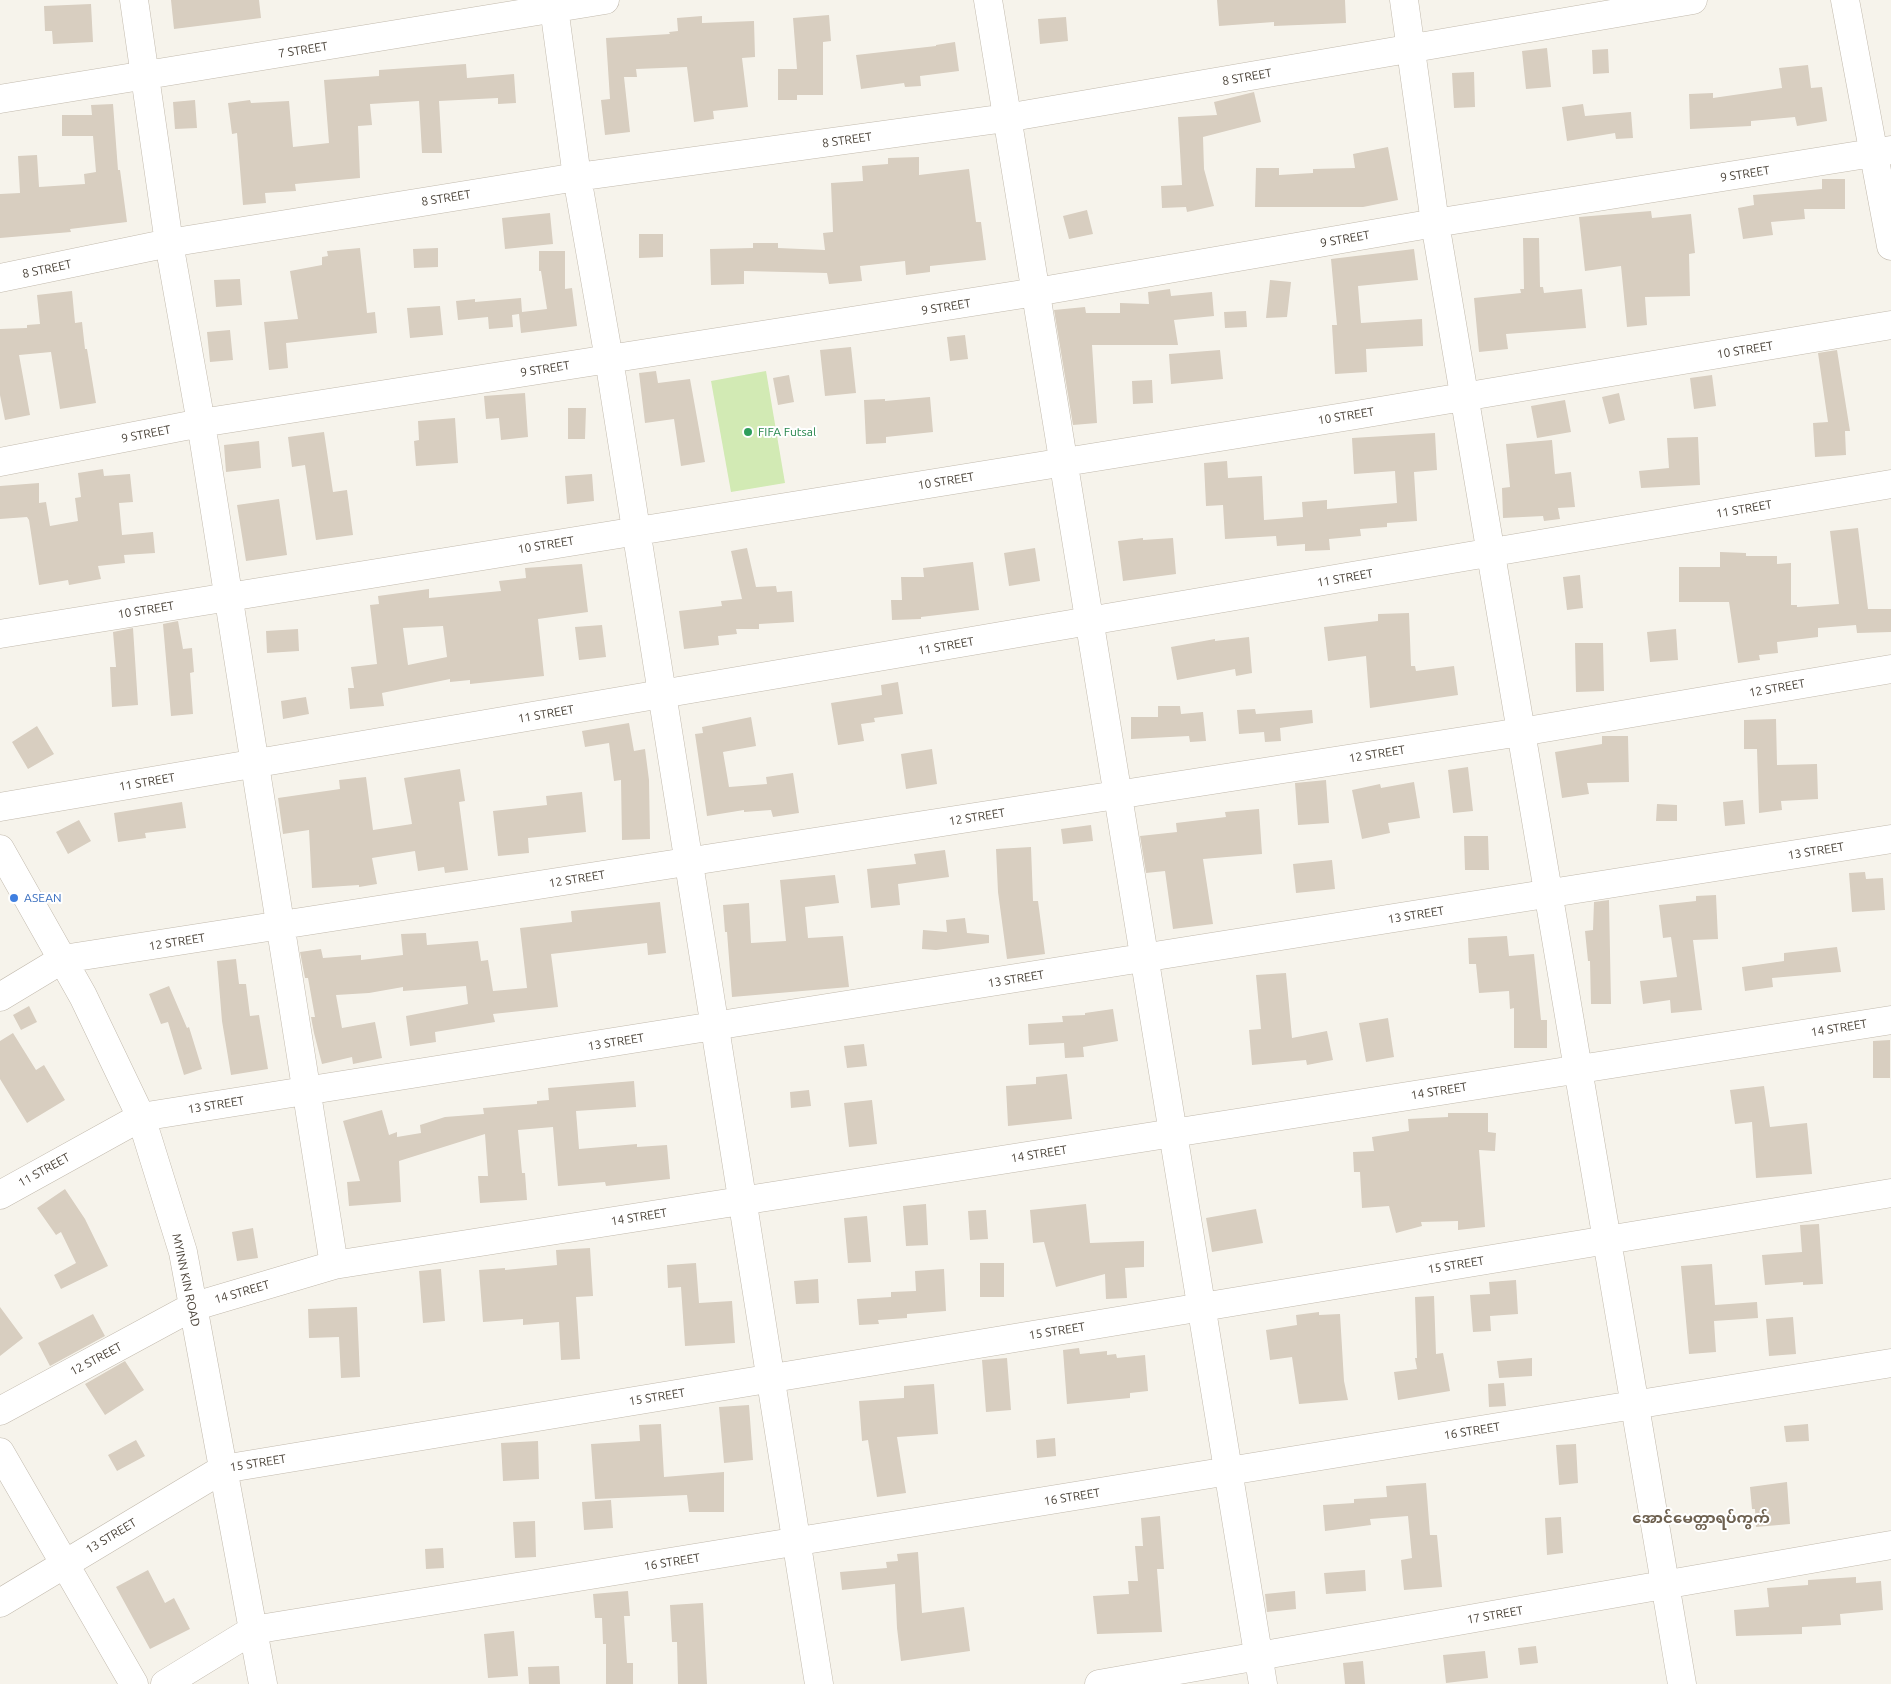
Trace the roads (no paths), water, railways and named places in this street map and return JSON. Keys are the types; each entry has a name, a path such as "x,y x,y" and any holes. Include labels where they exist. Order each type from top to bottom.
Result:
{"street":[{"path":"134,0 169,243 201,423 334,1265"},
{"name":"7 STREET","path":"0,99 146,76 554,4 605,0"},
{"path":"988,0 1263,1684"},
{"path":"1404,0 1435,223 1682,1684"},
{"name":"8 STREET","path":"0,278 169,243 577,177 1006,118 1693,0"},
{"path":"1845,0 1882,151 1891,246"},
{"path":"554,4 577,177 609,359 819,1684"},
{"name":"9 STREET","path":"0,462 201,423 1036,292 1435,223 1882,151"},
{"name":"10 STREET","path":"0,634 1891,326"},
{"name":"11 STREET","path":"0,807 1491,554 1891,484"},
{"name":"12 STREET","path":"63,959 1521,732 1891,668"},
{"name":"13 STREET","path":"141,1117 1891,839"},
{"name":"MYINN KIN ROAD","path":"0,849 83,996 141,1117 183,1252 263,1684"},
{"path":"0,997 63,959"},
{"name":"14 STREET","path":"192,1307 334,1265 1891,1020"},
{"name":"11 STREET","path":"0,1195 141,1117"},
{"name":"15 STREET","path":"223,1469 1891,1193"},
{"name":"12 STREET","path":"0,1411 192,1307"},
{"name":"16 STREET","path":"253,1630 1891,1363"},
{"path":"0,1452 63,1565 134,1684"},
{"name":"13 STREET","path":"0,1603 223,1469"},
{"name":"17 STREET","path":"1099,1684 1891,1545"},
{"path":"165,1684 253,1630"}],"place":[{"name":"FIFA Futsal","path":"748,432"},
{"name":"ASEAN","path":"14,898"}],"district":[{"name":"အောင်မေတ္တာရပ်ကွက်","path":"1701,1518"}]}
